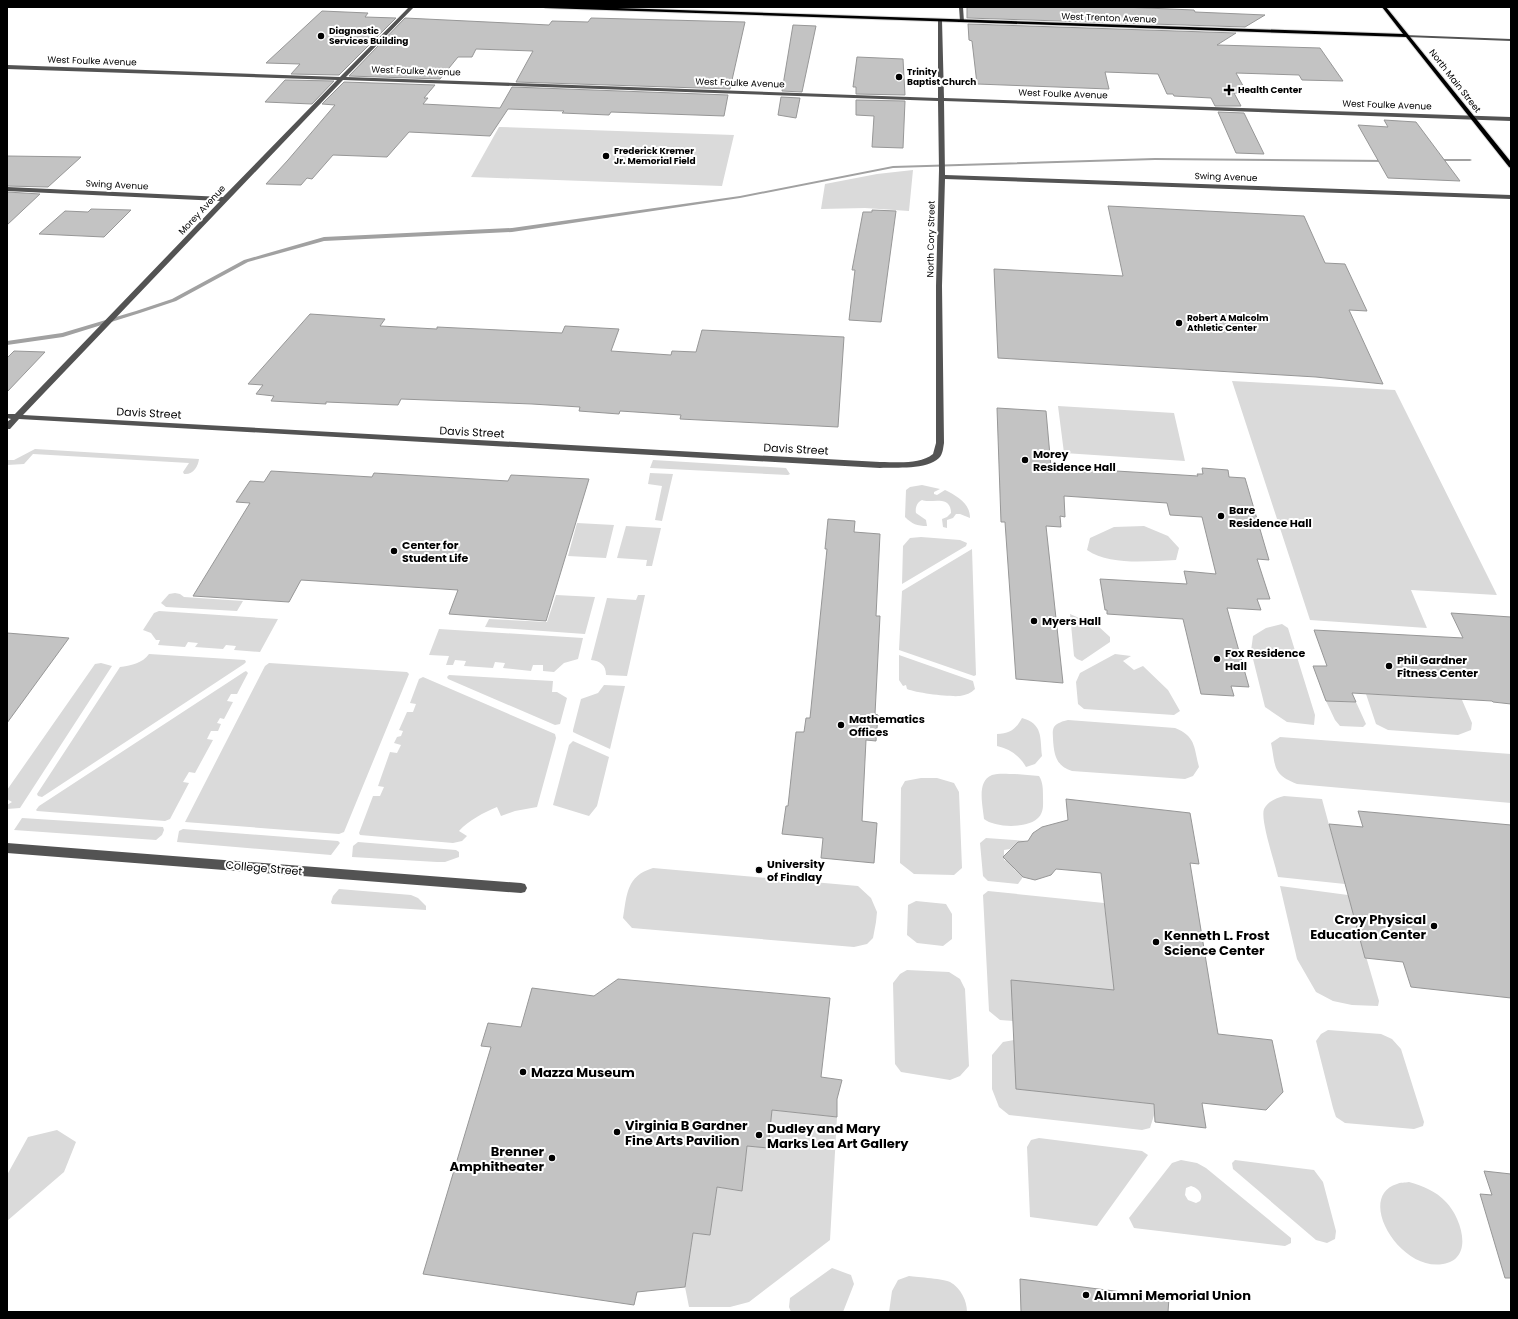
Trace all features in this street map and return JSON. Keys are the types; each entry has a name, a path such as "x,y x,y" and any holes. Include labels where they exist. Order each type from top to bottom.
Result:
{"main road":[{"name":"West Trenton Avenue","path":"546,7 1407,36"},
{"name":"North Main Street","path":"1384,7 1511,166"}],"street":[{"name":"Morey Avenue","path":"7,427 116,312 412,7"},
{"path":"961,7 962,21"},
{"name":"North Cory Street","path":"935,457 939,452 940,443 940,20"},
{"path":"1407,36 1511,40"},
{"name":"West Foulke Avenue","path":"7,67 1511,119"},
{"name":"Swing Avenue","path":"941,173 1511,197"},
{"name":"Swing Avenue","path":"7,189 225,199"},
{"name":"Davis Street","path":"7,416 880,465 915,464 927,462 935,457"},
{"name":"College Street","path":"7,848 521,888"}],"shaded area":[{"name":"Frederick Kremer Jr. Memorial Field","path":"499,127 734,135 722,186 471,177"},
{"path":"913,170 909,211 865,208 821,209 825,184 877,174"},
{"path":"1232,381 1395,390 1497,595 1411,590 1427,628 1310,620"},
{"path":"1058,406 1174,413 1185,461 1064,453"},
{"path":"35,449 199,459 198,465 194,470 187,474 184,474 183,472 189,463 33,454 24,464 7,465 7,460 14,460"},
{"path":"653,460 786,468 790,474 650,468"},
{"path":"650,473 673,474 662,521 655,520 662,486 648,484"},
{"path":"922,485 940,489 934,492 934,494 937,495 945,490 958,498 968,508 970,518 956,514 953,518 947,520 947,528 943,527 942,519 951,513 948,504 940,501 922,500 917,505 916,513 926,520 927,526 917,525 910,521 905,517 906,490 910,487"},
{"path":"577,523 614,525 606,558 568,556"},
{"path":"626,526 661,528 652,566 646,566 647,560 617,558"},
{"path":"1144,526 1168,536 1179,548 1176,560 1118,560 1096,555 1087,550 1090,538 1114,527"},
{"path":"921,537 960,540 967,543 966,546 902,584 903,546 910,538"},
{"path":"972,549 976,675 974,676 899,650 902,591"},
{"path":"175,593 184,597 243,601 237,611 166,607 161,603 169,594"},
{"path":"556,595 595,597 585,634 485,627 489,619 547,622"},
{"path":"638,595 645,595 627,676 606,675 602,664 591,660 607,598 636,600"},
{"path":"159,611 278,619 260,652 234,650 236,646 226,645 223,649 195,647 198,643 188,642 185,647 158,645 160,640 156,640 151,633 143,630 154,613"},
{"path":"1070,614 1098,626 1110,637 1110,642 1082,661 1077,659 1074,656"},
{"path":"1282,624 1288,628 1315,715 1314,725 1287,722 1265,707 1251,651 1253,636 1266,628"},
{"path":"439,629 583,638 578,659 564,663 554,672 543,671 543,665 533,665 531,671 503,668 505,663 495,662 493,668 464,666 466,661 455,660 453,665 446,665 449,656 429,655"},
{"path":"149,654 245,660 246,662 42,797 38,796 37,794 120,667 140,662"},
{"path":"1115,654 1131,656 1123,661 1134,670 1143,666 1168,690 1180,711 1174,715 1084,709 1078,704 1076,682 1080,673"},
{"path":"899,655 973,681 975,689 972,692 955,696 925,693 907,689 906,685 903,686 899,680"},
{"path":"101,663 112,666 20,808 7,809 7,805 12,802 7,799 7,790 95,664"},
{"path":"269,663 407,672 409,674 344,832 339,834 185,822 265,666"},
{"path":"1449,670 1472,723 1471,730 1458,735 1388,730 1376,724 1366,694 1453,699"},
{"path":"246,671 248,673 237,694 231,694 227,701 233,702 224,719 220,718 217,723 221,724 218,731 211,731 207,739 213,740 195,773 189,772 183,782 189,783 170,819 165,821 36,810 39,806"},
{"path":"449,675 553,681 552,692 557,692 567,698 560,724 555,725 448,679 447,677"},
{"path":"423,677 555,734 556,738 537,807 515,811 501,816 497,807 481,814 467,823 459,831 467,836 462,841 453,843 360,835 359,833 373,796 380,796 384,787 378,786 390,752 397,753 401,745 394,743 397,737 401,736 403,731 399,730 407,712 413,712 416,704 410,703 419,679"},
{"path":"604,685 625,686 610,749 573,732 581,699 598,693"},
{"path":"1326,701 1356,702 1366,724 1363,727 1340,726 1335,720"},
{"path":"1022,718 1034,724 1039,732 1041,743 1042,756 1035,764 1026,767 1014,754 997,746 997,734 1009,732"},
{"path":"1068,720 1175,728 1182,731 1191,739 1195,748 1199,767 1193,776 1185,779 1072,771 1059,763 1055,755 1053,745 1054,727 1060,722"},
{"path":"1280,737 1511,754 1511,803 1297,784 1283,777 1276,769 1271,743"},
{"path":"573,741 609,757 597,806 589,816 553,805 569,745"},
{"path":"1015,774 1039,776 1043,791 1043,807 1041,815 1028,824 1012,826 996,824 984,819 982,788 987,778 992,775"},
{"path":"921,778 937,778 954,783 959,792 962,868 954,875 914,874 900,863 901,788 905,781"},
{"path":"1284,796 1322,799 1345,884 1278,877 1263,815 1264,809 1270,802"},
{"path":"22,818 163,827 164,830 162,835 156,840 14,830"},
{"path":"183,829 338,841 340,843 331,855 177,842 179,831"},
{"path":"986,838 1028,841 1018,842 1010,849 1004,850 1004,860 1011,862 1014,869 1023,877 1018,884 988,881 983,876 980,843"},
{"path":"358,842 456,850 459,852 459,857 445,862 437,862 352,857 353,846"},
{"path":"653,868 858,886 871,898 877,912 873,938 867,944 854,947 632,928 623,918 629,887 637,876"},
{"path":"1280,886 1348,895 1379,1001 1378,1006 1352,1005 1333,1001 1316,992 1297,959"},
{"path":"339,889 411,895 418,898 426,906 426,910 332,904 331,902 333,896"},
{"path":"988,891 1104,903 1114,990 1013,1021 1000,1020 989,1011 983,895"},
{"path":"916,901 946,904 952,914 952,939 943,946 917,943 907,935 908,905"},
{"path":"907,970 949,972 960,979 965,989 969,1066 960,1076 950,1080 901,1072 895,1064 893,983 900,974"},
{"path":"1328,1030 1381,1034 1392,1039 1401,1049 1424,1122 1423,1126 1414,1129 1345,1123 1336,1117 1316,1041 1321,1034"},
{"path":"1014,1040 1017,1089 1154,1104 1155,1112 1150,1128 1142,1130 1009,1115 999,1107 992,1089 992,1055 1003,1042"},
{"path":"772,1110 837,1117 830,1240 749,1302 730,1307 689,1307 685,1287 693,1233 710,1235 717,1187 742,1191 747,1146 768,1148"},
{"path":"57,1130 76,1142 64,1172 7,1221 7,1175 28,1137"},
{"path":"1039,1138 1142,1151 1148,1155 1097,1226 1030,1217 1027,1147 1031,1140"},
{"path":"1181,1160 1197,1163 1206,1168 1291,1238 1291,1243 1285,1246 1134,1228 1129,1218 1172,1163","holes":["1191,1186 1201,1194 1200,1201 1196,1203 1188,1200 1185,1195 1186,1188"]},
{"path":"1235,1160 1314,1170 1323,1182 1336,1231 1335,1239 1327,1243 1316,1240 1233,1169 1232,1163"},
{"path":"1409,1182 1434,1192 1446,1202 1456,1217 1460,1227 1462,1246 1459,1254 1453,1261 1443,1264 1427,1263 1412,1257 1398,1246 1388,1232 1382,1217 1380,1203 1385,1191 1398,1183"},
{"path":"832,1268 851,1275 854,1284 843,1312 791,1312 789,1307 790,1298"},
{"path":"909,1276 950,1282 963,1295 967,1312 889,1312 892,1291 898,1280"}],"building":[{"path":"967,7 1122,7 1265,15 1245,27 967,18"},
{"path":"322,11 368,13 365,17 396,18 339,75 291,74 300,64 266,63"},
{"path":"405,18 549,25 552,21 588,22 591,18 745,22 730,89 516,82 533,51 476,49 472,57 458,57 440,79 349,76"},
{"path":"968,24 1236,33 1217,45 1320,48 1343,81 1302,80 1299,75 1236,73 1247,93 1234,93 1241,106 1215,106 1211,98 1174,96 1173,94 1167,94 1158,74 1105,72 1109,89 977,84 972,41 969,40"},
{"path":"793,25 816,26 802,92 782,91"},
{"path":"857,57 903,59 905,95 856,94 856,87 853,87"},
{"path":"285,80 334,81 312,104 265,102"},
{"path":"344,82 435,85 424,98 428,98 423,104 500,108 512,87 728,95 724,116 611,112 609,115 562,113 564,111 508,109 490,136 409,132 387,157 333,155 312,179 307,178 301,185 266,184 335,105 322,104"},
{"path":"781,97 800,98 796,118 778,115"},
{"path":"856,100 905,101 903,148 872,147 874,116 856,115"},
{"path":"1218,112 1244,113 1264,154 1236,153"},
{"path":"1384,120 1416,122 1460,181 1388,178 1358,125 1388,127"},
{"path":"7,156 81,157 48,187 7,186"},
{"path":"7,192 40,194 7,225"},
{"path":"1108,206 1304,216 1325,263 1345,264 1367,311 1349,310 1383,384 1316,377 998,358 994,269 1123,276"},
{"path":"91,209 131,210 104,237 39,234 65,211 88,212"},
{"path":"872,210 896,211 881,322 849,320 855,270 852,270 863,212 872,212"},
{"path":"310,314 385,319 380,326 437,329 437,327 562,333 565,326 619,329 611,351 671,355 672,351 696,352 702,330 844,337 838,427 680,419 681,415 620,411 619,414 579,411 580,407 532,404 401,399 398,405 326,402 326,404 271,401 274,396 256,394 263,385 248,384"},
{"path":"14,351 45,352 7,392 7,358"},
{"path":"997,408 1046,411 1051,467 1198,476 1197,474 1203,474 1202,468 1228,470 1229,477 1245,478 1269,560 1257,559 1270,599 1257,599 1261,610 1227,608 1249,687 1231,686 1234,696 1201,694 1183,619 1107,614 1107,610 1105,610 1100,579 1187,584 1184,571 1216,574 1202,517 1170,515 1167,503 1064,496 1065,517 1060,516 1061,527 1046,526 1063,683 1016,679 1005,522 1001,522"},
{"name":"Center for Student Life","path":"271,471 372,477 374,473 508,481 511,475 589,479 546,621 449,614 458,590 301,580 289,602 193,596 250,503 236,502 250,481 264,482"},
{"path":"828,519 855,521 854,532 880,534 876,616 880,616 875,714 878,715 876,741 866,740 862,821 877,823 874,863 821,858 823,838 782,834 786,806 788,806 796,732 804,732 806,718 810,718 827,549 825,549"},
{"path":"1451,613 1511,617 1511,704 1492,701 1352,693 1356,702 1326,701 1313,666 1327,666 1314,630 1463,638"},
{"path":"7,633 69,638 7,723"},
{"name":"Kenneth L. Frost Science Center","path":"1066,799 1190,813 1199,864 1190,863 1218,1034 1272,1040 1283,1092 1266,1110 1202,1103 1206,1128 1155,1122 1154,1104 1016,1089 1011,980 1114,990 1101,873 1056,869 1051,875 1035,880 1023,877 1003,857 1018,842 1028,841 1033,833 1042,827 1068,820"},
{"name":"Croy Physical Education Center","path":"1358,811 1511,825 1511,998 1411,987 1403,962 1365,958 1329,824 1363,827"},
{"name":"Virginia B Gardner Fine Arts Pavilion","path":"618,979 830,998 821,1077 842,1080 837,1099 837,1117 772,1110 768,1148 747,1146 742,1191 717,1187 710,1235 693,1233 685,1287 637,1292 634,1305 423,1274 491,1047 481,1046 488,1023 521,1027 532,988 594,996"},
{"path":"1484,1171 1511,1174 1511,1278 1505,1278 1480,1194 1492,1195"},
{"name":"Alumni Memorial Union","path":"1020,1279 1169,1298 1168,1312 1021,1312"}],"waterway":[{"path":"7,343 63,335 138,312 174,300 246,261 324,239 512,230 740,197 893,167 1155,159 1388,161"},
{"path":"1435,160 1470,160"}],"place":[{"name":"Diagnostic Services Building","path":"321,36"},
{"name":"Trinity Baptist Church","path":"899,77"},
{"name":"Health Center","path":"1229,90"},
{"name":"Frederick Kremer Jr. Memorial Field","path":"606,156"},
{"name":"Robert A Malcolm Athletic Center","path":"1179,323"},
{"name":"Morey Residence Hall","path":"1025,460"},
{"name":"Bare Residence Hall","path":"1221,516"},
{"name":"Center for Student Life","path":"394,551"},
{"name":"Myers Hall","path":"1034,621"},
{"name":"Fox Residence Hall","path":"1217,659"},
{"name":"Phil Gardner Fitness Center","path":"1389,666"},
{"name":"Mathematics Offices","path":"841,725"},
{"name":"University of Findlay","path":"759,870"},
{"name":"Croy Physical Education Center","path":"1434,926"},
{"name":"Kenneth L. Frost Science Center","path":"1156,942"},
{"name":"Mazza Museum","path":"523,1072"},
{"name":"Virginia B Gardner Fine Arts Pavilion","path":"617,1132"},
{"name":"Dudley and Mary Marks Lea Art Gallery","path":"759,1135"},
{"name":"Brenner Amphitheater","path":"552,1158"},
{"name":"Alumni Memorial Union","path":"1086,1295"}]}
